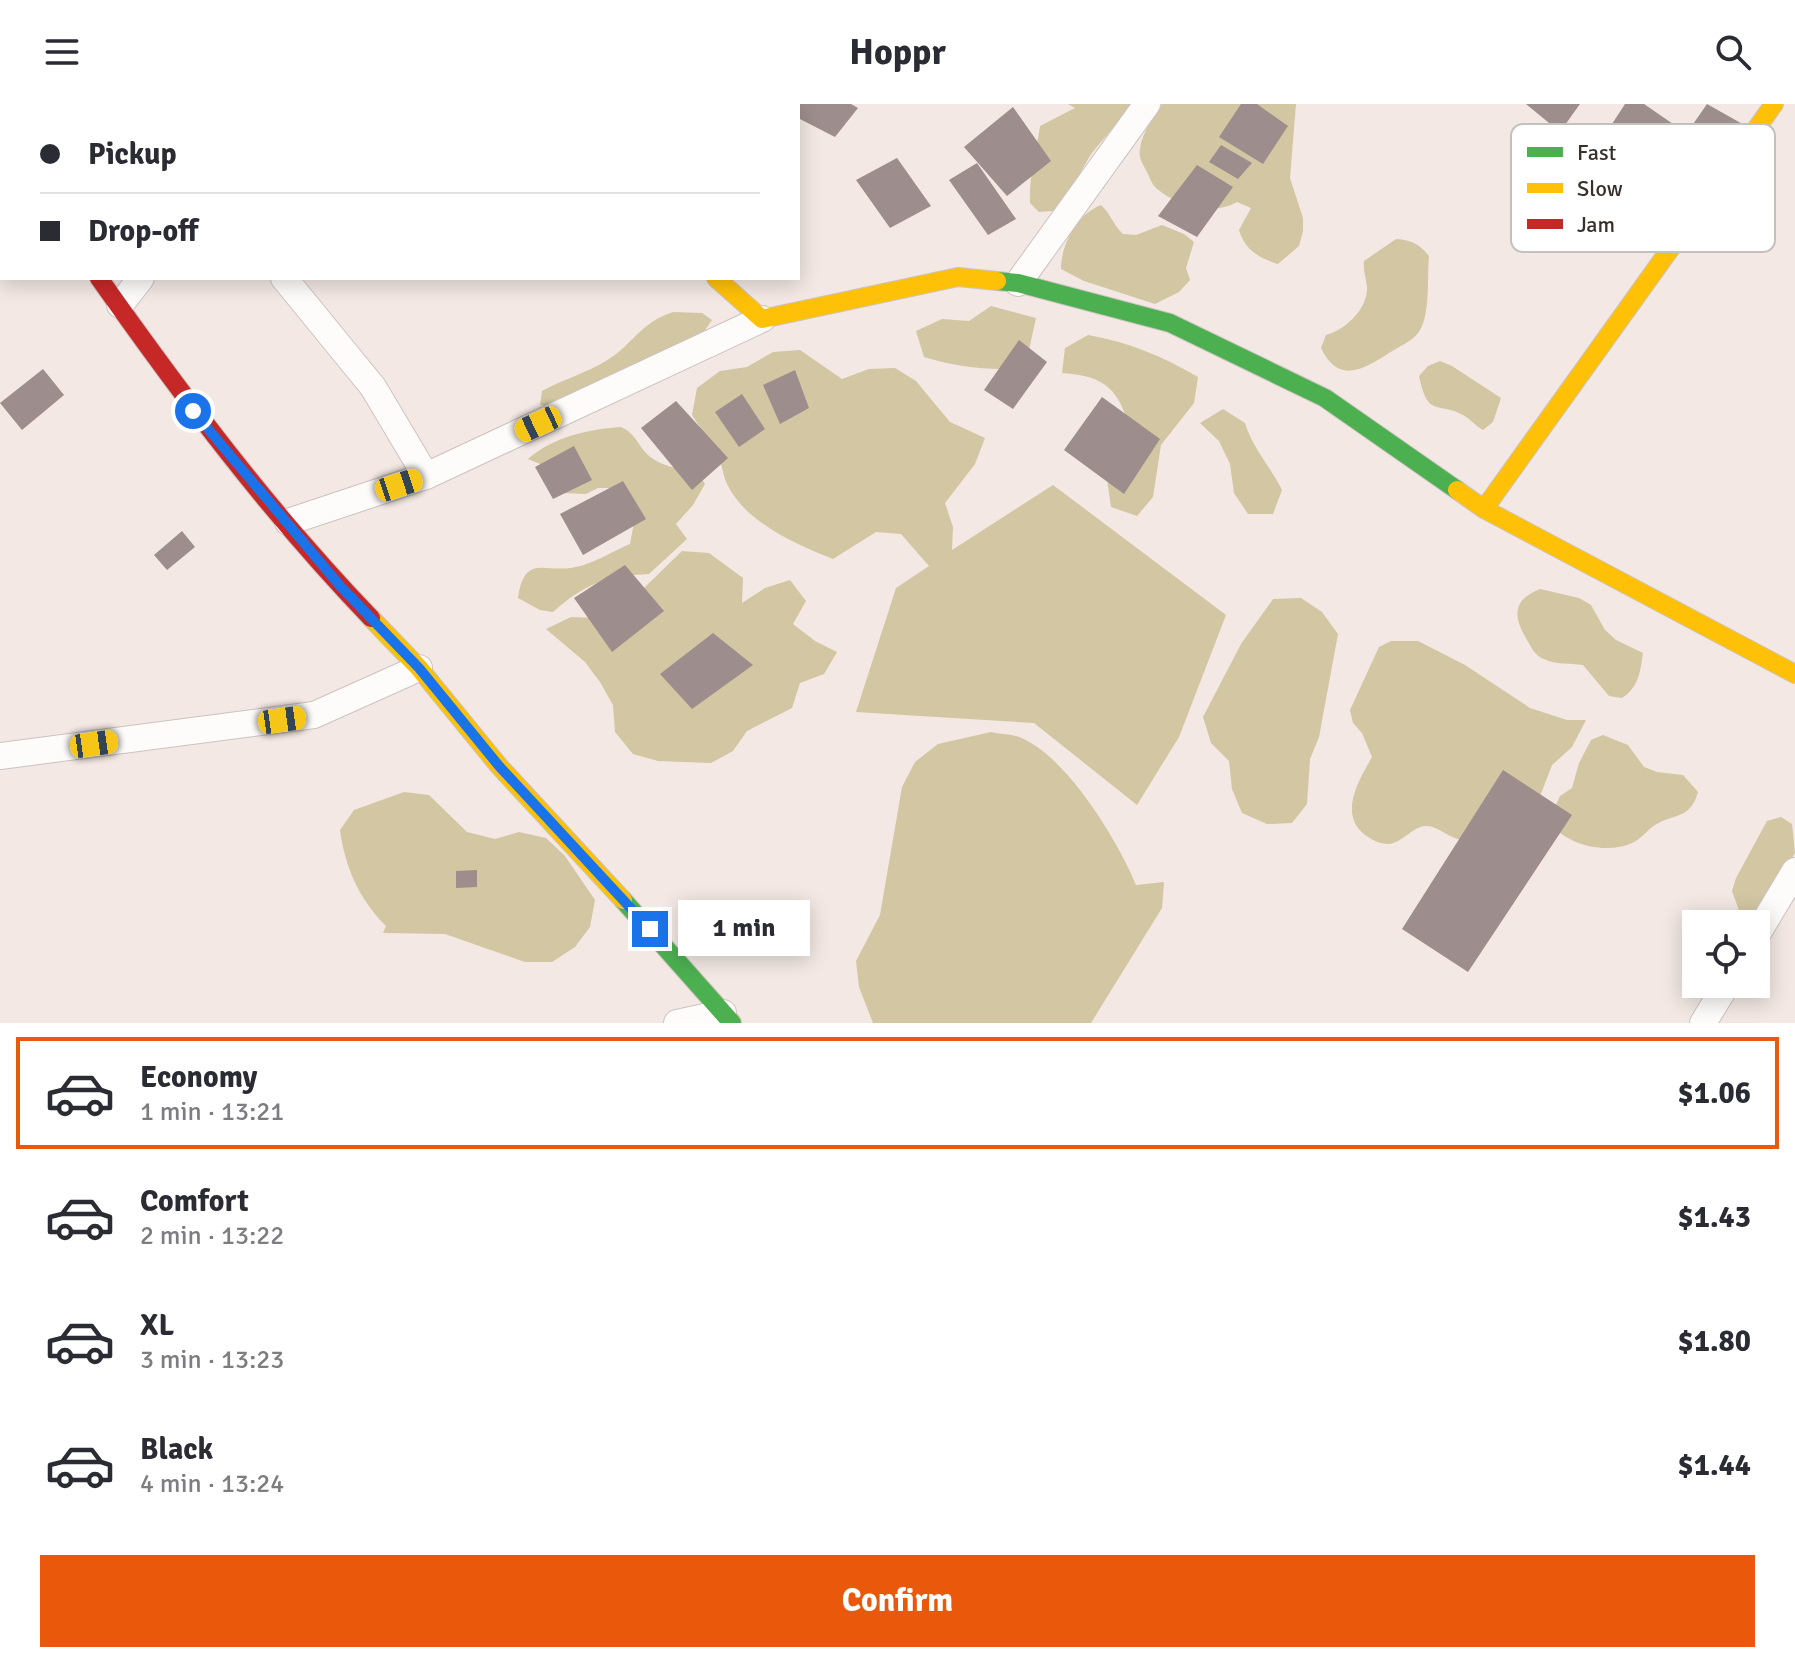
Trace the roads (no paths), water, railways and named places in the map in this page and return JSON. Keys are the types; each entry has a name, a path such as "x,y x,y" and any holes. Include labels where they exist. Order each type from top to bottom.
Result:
{"street":[{"path":"1018,283 1147,104"},
{"path":"1760,124 1774,104"},
{"path":"1484,509 1668,252"},
{"path":"288,522 426,476 762,319 958,277 1018,283 1170,323 1325,398 1484,509 1795,674"},
{"path":"101,280 193,411 341,587 419,668 499,766 728,1018"},
{"path":"120,305 139,280"},
{"path":"286,280 373,387 426,476"},
{"path":"718,280 762,319"},
{"path":"0,756 314,715 419,668"},
{"path":"1770,913 1795,871"},
{"path":"1703,1023 1718,998"},
{"path":"677,1023 728,1018"}]}
